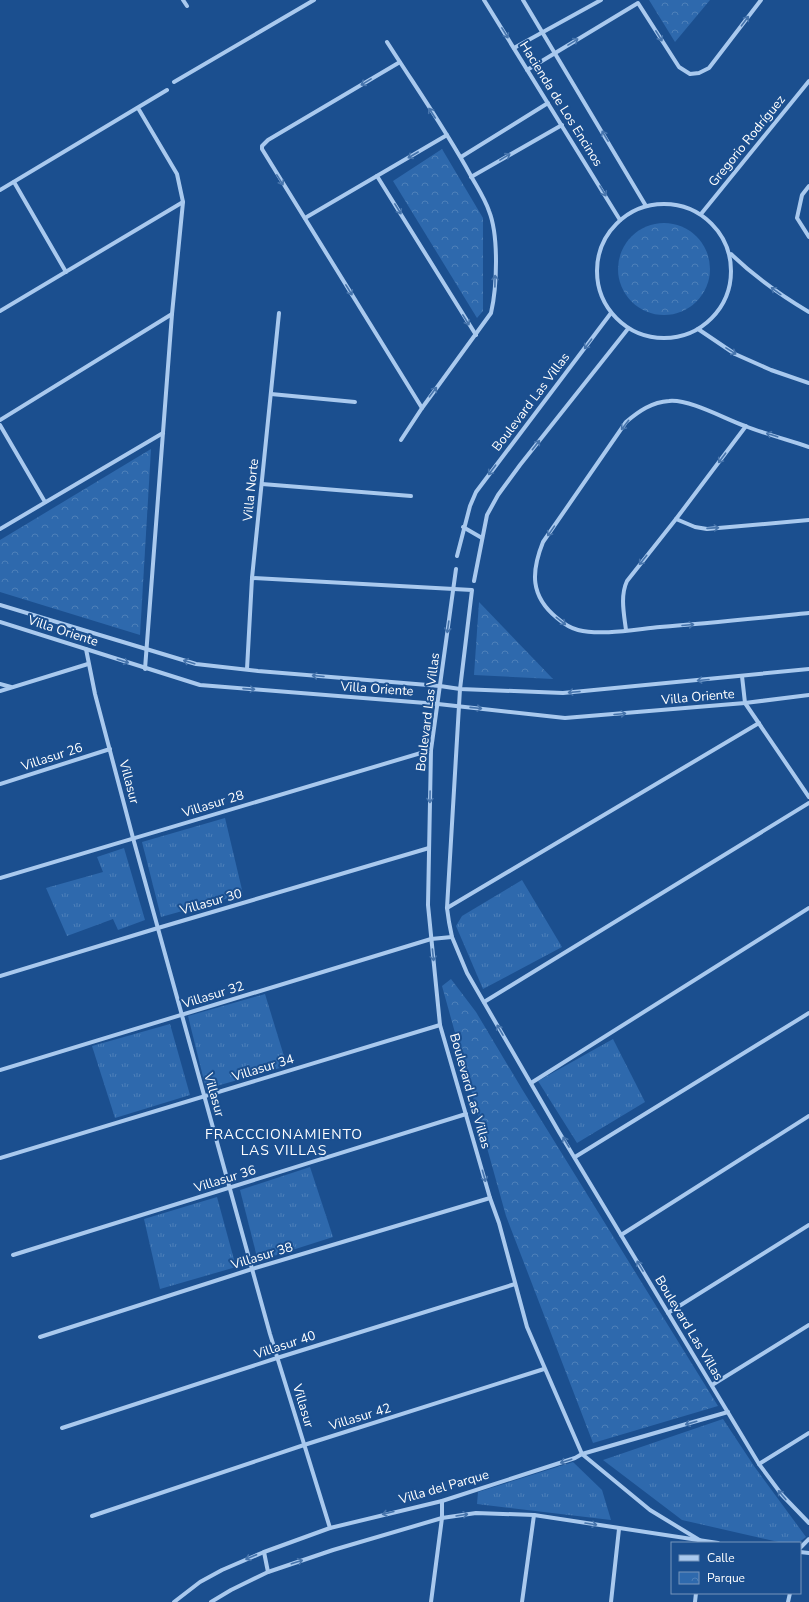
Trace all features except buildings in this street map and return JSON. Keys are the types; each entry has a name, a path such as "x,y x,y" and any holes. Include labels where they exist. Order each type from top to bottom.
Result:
{"street":[{"path":"183,0 187,6"},
{"path":"174,82 314,0"},
{"name":"Hacienda de Los Encinos","path":"484,0 620,220"},
{"name":"Hacienda de Los Encinos","path":"523,0 646,206"},
{"path":"514,48 601,0"},
{"path":"527,70 638,3 679,67 690,74 699,73 709,68 761,0"},
{"path":"387,42 461,157 490,212 495,237 494,297 491,313 400,440"},
{"path":"400,62 268,140 262,146 263,152 422,408"},
{"name":"Gregorio Rodríguez","path":"701,214 809,81"},
{"path":"0,190 167,90"},
{"path":"461,157 548,103"},
{"path":"138,108 177,174 183,202 172,314 145,669"},
{"path":"471,177 562,125"},
{"path":"305,218 447,136"},
{"path":"377,176 476,335"},
{"path":"14,182 66,272"},
{"path":"809,186 802,195 797,218 809,237"},
{"path":"0,311 183,202"},
{"path":"669,203 686,207 701,214 711,222 726,242 732,266 732,279 724,302 717,313 698,329 675,338 651,337 627,330 611,313 600,293 597,282 598,259 606,237 620,220 628,214 646,206 669,203"},
{"path":"730,254 751,273 782,296 809,312"},
{"name":"Villa Norte","path":"246,670 252,578 279,313"},
{"name":"Boulevard Las Villas","path":"457,556 463,527 472,498 611,313"},
{"path":"0,420 172,314"},
{"path":"698,329 734,354 771,370 809,382"},
{"path":"474,581 487,515 498,495 627,330"},
{"path":"271,394 355,402"},
{"path":"809,447 746,426 681,401 657,403 640,410 626,422 544,542 537,558 535,569 536,592 544,605 552,614 568,626 579,630 592,632 626,630 809,613"},
{"path":"0,425 45,502"},
{"path":"626,630 623,601 624,588 627,581 746,426"},
{"path":"0,529 163,433"},
{"path":"262,484 411,496"},
{"path":"676,519 695,528 707,529 809,520"},
{"path":"463,527 482,538"},
{"name":"Boulevard Las Villas","path":"456,569 431,750 428,905 440,1025 490,1198 499,1223 527,1327 582,1454 650,1510 701,1542"},
{"path":"252,578 454,588"},
{"name":"Boulevard Las Villas","path":"454,588 472,590 460,689 447,908 448,922 452,937 467,973 574,1157 759,1464 782,1495 809,1523"},
{"name":"Villa Oriente","path":"0,605 196,664 246,670 440,686 460,689 563,693 809,669"},
{"name":"Villa Oriente","path":"0,622 145,669 200,685 438,704 565,718 745,703 809,695"},
{"name":"Villasur","path":"86,649 88,664 133,838 252,1269 277,1358 330,1528"},
{"path":"0,691 88,664"},
{"path":"742,676 745,703 809,797"},
{"path":"0,684 11,687"},
{"path":"447,908 759,723"},
{"name":"Villasur 26","path":"0,784 110,750"},
{"name":"Villasur 28","path":"0,878 431,750"},
{"path":"484,1002 809,803"},
{"name":"Villasur 30","path":"0,976 429,848"},
{"path":"531,1083 809,908"},
{"name":"Villasur 32","path":"0,1070 431,939 452,937"},
{"path":"574,1157 809,1013"},
{"name":"Villasur 34","path":"0,1158 440,1025"},
{"name":"Villasur 36","path":"13,1255 230,1189 466,1114"},
{"path":"622,1235 809,1116"},
{"name":"Villasur 38","path":"40,1337 252,1269 490,1198"},
{"path":"668,1313 809,1224"},
{"name":"Villasur 40","path":"62,1428 277,1358 515,1284"},
{"path":"712,1385 809,1325"},
{"name":"Villasur 42","path":"92,1516 304,1445 544,1369"},
{"name":"Villa del Parque","path":"174,1602 200,1582 222,1570 264,1552 330,1528 442,1501 575,1458 582,1454 728,1412"},
{"path":"759,1464 809,1433"},
{"path":"431,1602 442,1518 442,1501"},
{"path":"211,1602 231,1590 268,1572 333,1550 442,1518 476,1512 534,1515 701,1542"},
{"path":"522,1602 534,1515"},
{"path":"611,1602 619,1529"},
{"path":"801,1547 809,1539"},
{"path":"264,1552 268,1572"}],"green space":[{"path":"649,0 710,0 675,42"},
{"path":"442,149 483,218 483,311 477,318 393,181"},
{"path":"664,223 682,227 696,237 706,251 710,269 706,287 696,301 682,311 664,315 646,311 632,301 622,287 618,269 622,251 632,237 646,227"},
{"path":"151,449 140,635 0,592 0,540"},
{"path":"479,602 553,679 474,675"},
{"path":"225,818 243,894 161,917 142,842"},
{"path":"124,848 145,920 118,930 113,919 67,936 46,888 103,872 97,857"},
{"path":"522,880 562,947 483,989 456,926 462,916"},
{"path":"451,979 476,1012 718,1406 593,1443 506,1216 442,986"},
{"path":"265,994 287,1066 206,1089 188,1016"},
{"path":"170,1024 190,1095 115,1118 92,1046"},
{"path":"613,1039 645,1102 577,1143 538,1081"},
{"path":"310,1167 333,1237 258,1261 240,1190"},
{"path":"217,1197 236,1267 160,1289 144,1219"},
{"path":"723,1419 754,1466 806,1537 799,1542 779,1542 682,1520 603,1460"},
{"path":"573,1462 602,1490 611,1520 477,1504 478,1492"}],"district":[{"name":"FRACCCIONAMIENTO LAS VILLAS","path":"284,1142"}]}
